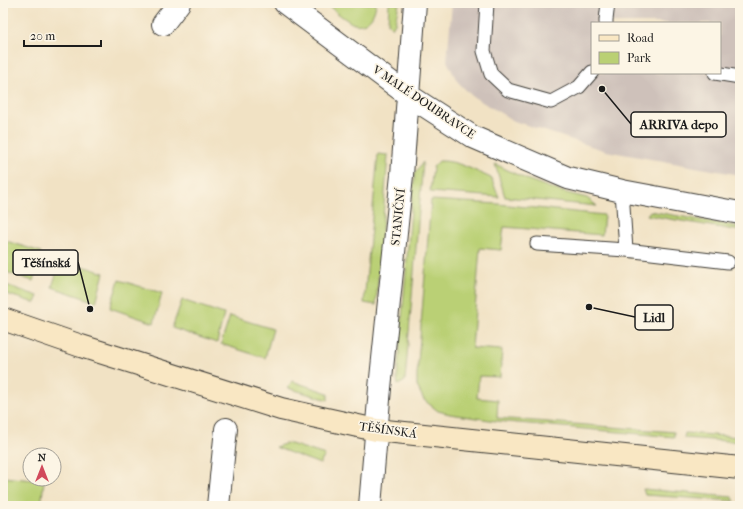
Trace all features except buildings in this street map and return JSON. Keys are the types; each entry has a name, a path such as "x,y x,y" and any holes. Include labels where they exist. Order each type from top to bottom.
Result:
{"street":[{"path":"163,24 179,3"},
{"name":"V MALÉ DOUBRAVCE","path":"285,3 408,95 473,137 568,178 622,191 740,213"},
{"name":"STANIČNÍ","path":"370,506 376,430 402,175 415,3"},
{"name":"TĚŠÍNSKÁ","path":"3,320 281,409 376,430 740,468"},
{"path":"218,506 226,429"}],"lane":[{"path":"487,3 484,50 492,74 508,90 551,102 579,86 591,73"},
{"path":"606,22 608,3"},
{"path":"721,74 740,77"},
{"path":"622,191 626,250"},
{"path":"537,244 626,250 728,262"}],"shaded area":[{"path":"452,3 740,3 740,175 606,151 514,121 472,96 457,81 447,61"}],"green space":[{"path":"325,3 376,3 374,12 367,22 363,24 354,24"},
{"path":"389,3 399,3 395,23 392,28 388,23"},
{"path":"378,154 388,155 376,305 364,303"},
{"path":"439,161 459,164 491,178 499,197 430,192 433,167"},
{"path":"423,162 405,381 398,385 397,378 412,198 415,173"},
{"path":"495,164 526,179 559,191 587,198 597,206 505,197"},
{"path":"431,200 498,204 604,215 602,235 504,227 501,250 480,248 472,348 502,350 500,377 479,376 477,398 498,400 497,418 674,432 674,437 496,421 438,411 424,400 417,386 417,375"},
{"path":"650,211 740,227 740,231 647,215"},
{"path":"3,240 41,252 33,281 3,271"},
{"path":"61,259 104,273 96,302 52,287"},
{"path":"119,280 162,293 154,323 110,308"},
{"path":"3,284 38,296 35,303 3,293"},
{"path":"182,300 224,314 217,343 172,328"},
{"path":"230,316 273,329 265,358 221,344"},
{"path":"292,381 328,393 328,400 288,388"},
{"path":"740,431 740,442 684,438 685,433 739,437"},
{"path":"288,443 325,455 320,464 275,447"},
{"path":"3,477 22,479 22,487 43,487 41,506 3,506"},
{"path":"643,489 732,497 735,501 645,495"}],"place":[{"name":"ARRIVA depo","path":"602,89"},
{"name":"Lidl","path":"589,307"},
{"name":"Těšínská","path":"90,309"}]}
